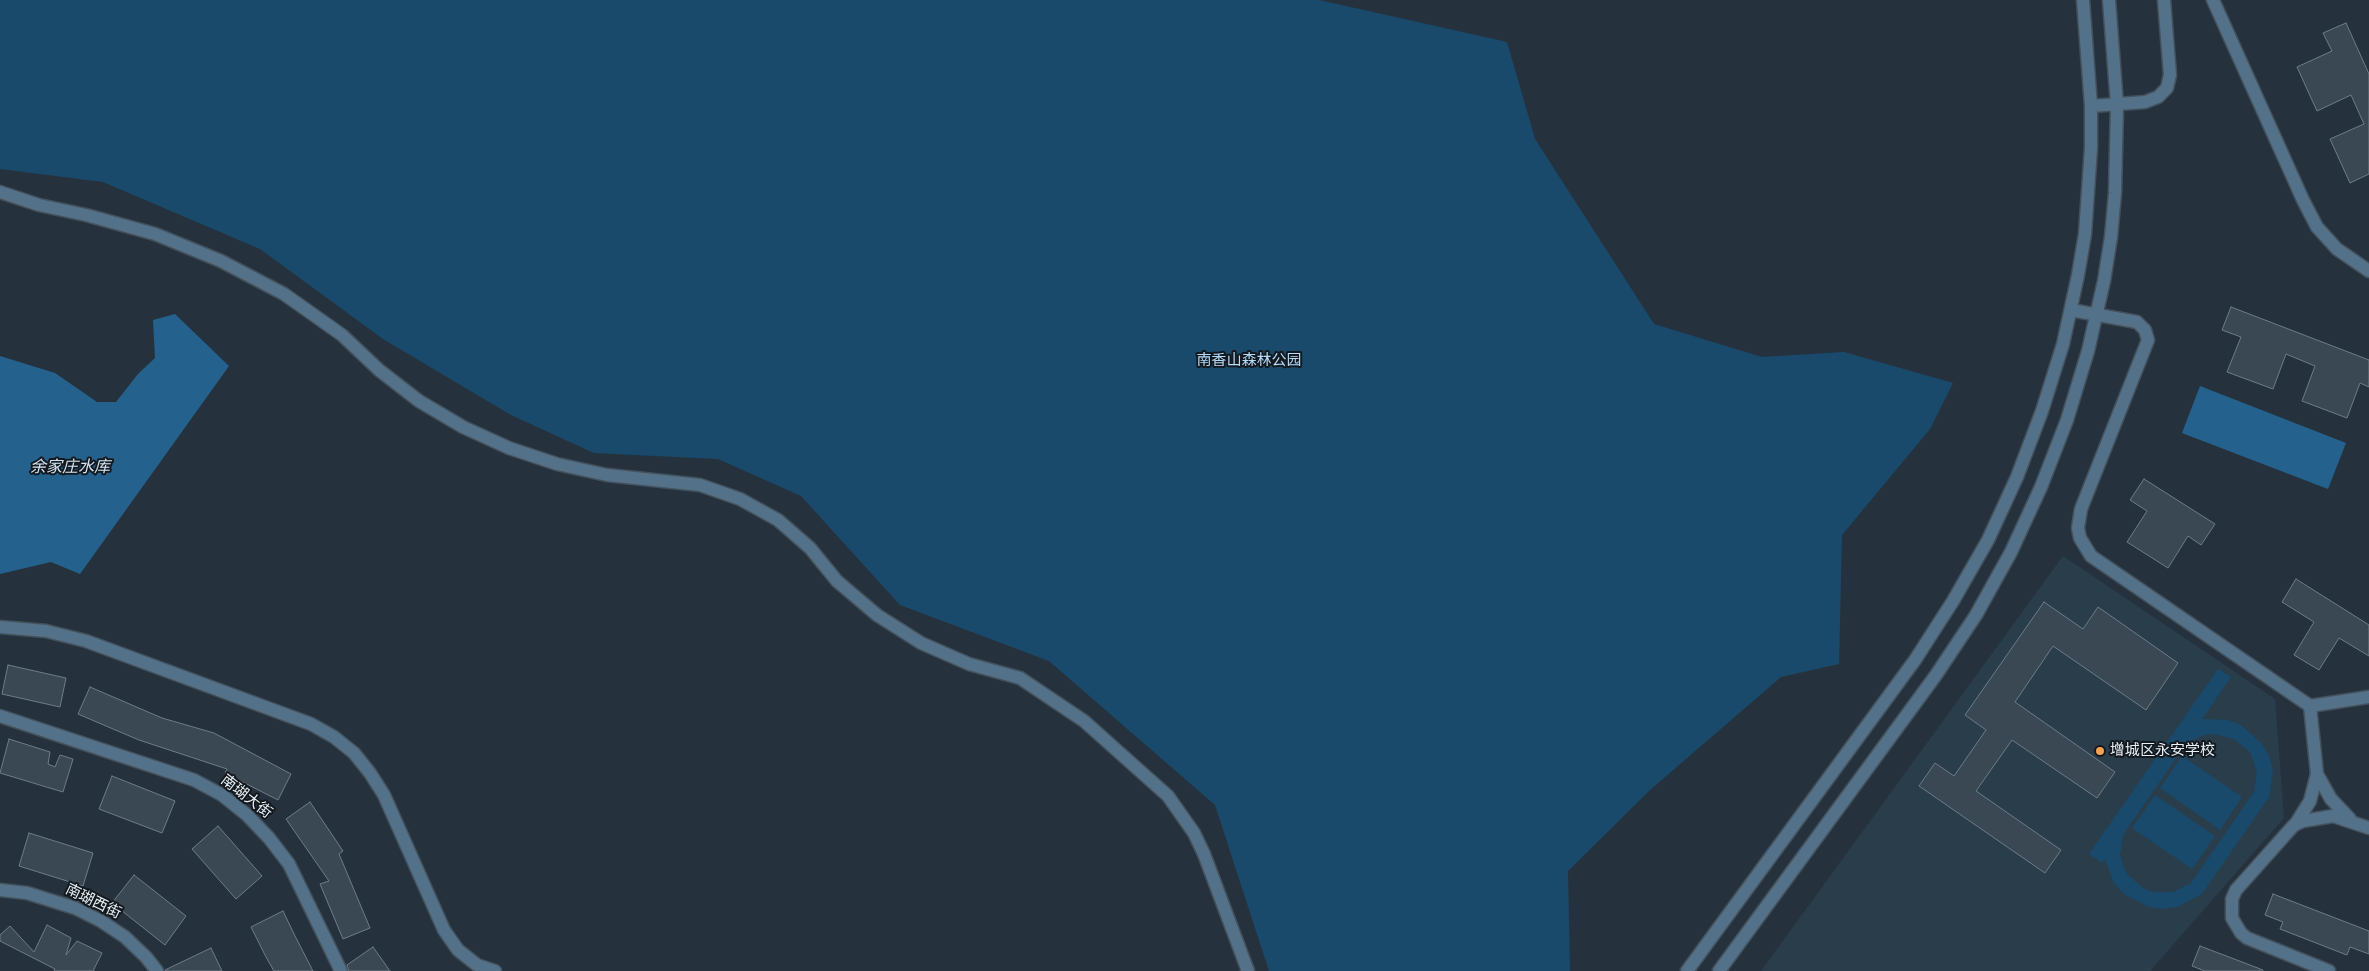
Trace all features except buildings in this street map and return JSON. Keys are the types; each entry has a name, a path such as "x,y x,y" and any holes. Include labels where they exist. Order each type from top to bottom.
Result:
{"street":[{"path":"1687,971 1915,660 1953,601 1988,540 2017,477 2042,411 2071,310 2085,234 2089,191 2091,106 2083,0"},
{"path":"1719,971 1936,675 1976,615 2011,552 2041,487 2067,420 2096,314 2112,220 2117,158 2117,105 2109,0"},
{"path":"2091,106 2145,102 2158,97 2167,88 2170,75 2164,0"},
{"path":"2213,0 2294,183 2317,227 2337,249 2369,270"},
{"path":"0,192 39,205 86,215 155,234 221,260 284,294 342,335 379,370 419,401 463,427 509,448 557,464 607,475 700,485 740,499 778,520 810,548 837,581 877,615 922,643 970,664 1020,678 1084,721 1168,796 1194,833 1204,854 1248,971"},
{"path":"2071,310 2137,322 2145,330 2148,340 2081,509 2078,528 2085,548 2099,563 2310,706 2369,697"},
{"path":"0,627 46,631 86,641 311,724 334,737 354,753 384,795 444,930 458,950 477,965 495,971"},
{"path":"2310,706 2317,774 2310,801 2294,826 2236,890 2231,908 2232,918 2241,933 2248,938 2329,971"},
{"name":"南瑚大街","path":"0,716 194,780 222,795 247,815 270,838 289,864 341,971"},
{"path":"2317,774 2331,800 2352,820"},
{"path":"2294,826 2303,820 2322,816 2352,820 2369,828"},
{"name":"南瑚西街","path":"0,890 27,893 76,908 101,921 125,937 146,957 157,971"}],"shaded area":[{"name":"增城区永安学校","path":"2063,556 2275,699 2284,818 2150,971 1761,971"}],"green space":[{"name":"南香山森林公园","path":"0,0 1319,0 1507,42 1535,139 1654,324 1762,357 1844,352 1953,383 1930,429 1842,535 1839,664 1781,677 1650,790 1568,871 1570,971 1269,971 1215,805 1049,661 900,605 801,496 718,459 594,453 511,415 383,339 260,249 103,182 0,169"},
{"path":"2218,669 2231,677 2202,719 2228,720 2241,725 2262,744 2269,756 2273,770 2269,797 2202,894 2177,907 2163,909 2149,907 2124,894 2114,883 2105,859 2102,863 2089,854","holes":["2214,734 2234,739 2250,752 2257,772 2254,792 2191,883 2173,892 2153,892 2143,888 2127,874 2123,865 2120,855 2123,835 2186,744 2204,735"]},
{"path":"2182,756 2242,797 2220,830 2160,788"},
{"path":"2155,795 2215,836 2192,869 2132,828"}],"water":[{"name":"余家庄水库","path":"175,314 229,366 80,574 51,562 0,574 0,356 55,373 97,402 116,402 138,374 155,358 153,320"},
{"path":"2200,386 2346,443 2328,489 2182,433"}],"place":[{"name":"增城区永安学校","path":"2100,751"}]}
